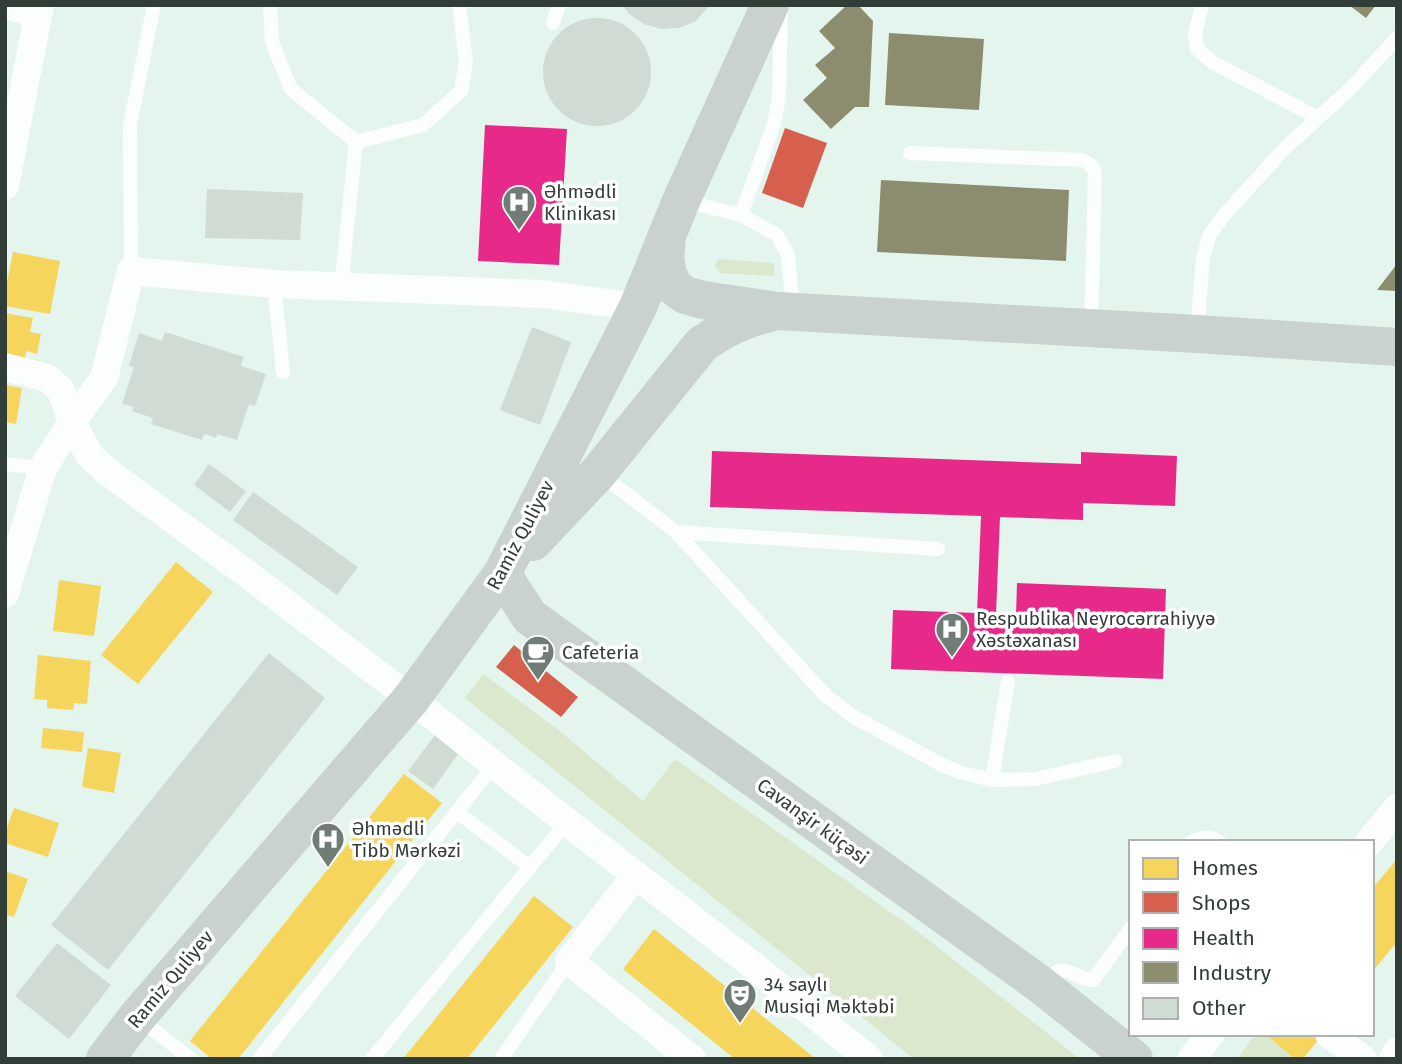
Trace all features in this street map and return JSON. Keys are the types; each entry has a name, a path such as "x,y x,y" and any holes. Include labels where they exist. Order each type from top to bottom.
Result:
{"main road":[{"name":"Ramiz Quliyev","path":"105,1059 137,1017 411,699 502,574 638,307 681,201 770,5"},
{"path":"667,235 665,259 668,274 674,287 685,295 785,312"},
{"path":"638,307 1090,328 1397,347"},
{"path":"502,574 598,472 702,344 742,320 785,312"},
{"name":"Cavanşir küçəsi","path":"502,574 530,617 1041,985 1134,1059"}],"street":[{"path":"5,5 39,9 5,186"},
{"path":"5,594 43,468 104,377 131,271 274,284 542,294 638,307"},
{"path":"5,367 47,377 61,390 72,422 89,456 411,699 869,1059"},
{"path":"1371,840 1394,817"},
{"path":"636,874 569,961 692,1059"},
{"path":"1191,1059 1209,1036"},
{"path":"1332,1036 1363,1059"},
{"path":"1393,1059 1397,1051"}],"lane":[{"path":"131,271 130,125 155,5"},
{"path":"270,5 272,42 291,89 356,142"},
{"path":"356,142 423,125 461,91 466,62 459,5"},
{"path":"553,23 559,5"},
{"path":"741,215 774,124 779,98 781,5"},
{"path":"1202,5 1195,34 1196,49 1212,62 1318,118"},
{"path":"1196,334 1203,258 1210,234 1285,148 1350,89 1397,38"},
{"path":"341,286 356,142"},
{"path":"910,153 1082,160 1091,165 1095,173 1090,328"},
{"path":"681,201 741,215 778,235 788,255 785,312"},
{"path":"274,284 283,372"},
{"path":"5,464 43,468"},
{"path":"598,472 676,532 826,696 854,717 943,765 962,773 992,779 1036,779 1115,761"},
{"path":"676,532 938,549"},
{"path":"992,779 1008,682"},
{"path":"259,1059 495,764"},
{"path":"457,813 530,867"},
{"path":"372,1059 567,822"},
{"path":"1196,840 1216,840"},
{"path":"1041,985 1058,971 1066,971 1086,981 1093,980 1129,931"},
{"path":"501,1059 569,961"},
{"path":"137,1017 191,1059"}],"green space":[{"path":"718,259 774,263 774,276 720,273 715,266"},
{"path":"483,674 557,729 643,801 675,759 917,931 1080,1059 914,1059 465,698"},
{"path":"1254,1036 1267,1036 1295,1059 1237,1059"}],"building: Homes":[{"path":"13,252 60,261 50,314 5,306"},
{"path":"5,313 33,318 30,332 41,334 37,354 26,351 25,358 5,354"},
{"path":"5,385 22,388 16,424 5,422"},
{"path":"176,562 213,592 138,684 101,655"},
{"path":"59,580 101,586 94,636 53,631"},
{"path":"38,655 91,661 87,704 74,703 73,710 47,708 47,700 34,699"},
{"path":"43,728 84,732 82,752 41,748"},
{"path":"88,748 121,753 114,793 82,787"},
{"path":"404,774 442,803 238,1059 212,1059 190,1041"},
{"path":"14,808 59,823 48,857 5,843 5,833"},
{"path":"1397,859 1397,942 1374,970 1374,887"},
{"path":"5,871 28,879 14,917 5,914"},
{"path":"534,896 573,927 467,1059 403,1059"},
{"path":"654,929 816,1059 735,1059 623,969"},
{"path":"1267,1036 1321,1036 1303,1059 1295,1059"}],"building: Shops":[{"path":"785,128 827,143 803,208 762,193"},
{"name":"Cafeteria","path":"514,645 578,697 561,717 496,667"}],"building: Health":[{"path":"485,125 567,129 559,265 478,261"},
{"path":"712,451 1081,464 1081,452 1177,456 1175,506 1083,503 1083,520 1000,517 996,614 1016,615 1017,583 1166,589 1163,679 891,669 893,610 977,613 981,516 710,507"}],"building: Industry":[{"path":"847,5 858,5 873,21 869,107 855,107 831,129 803,100 827,78 815,65 835,48 819,31"},
{"path":"1349,5 1376,5 1366,18"},
{"path":"889,33 984,39 979,110 885,105"},
{"path":"881,180 1069,190 1066,261 877,252"},
{"path":"1397,264 1397,291 1377,290"}],"building: Other":[{"path":"622,5 710,5 696,21 679,28 661,29 644,24 629,14"},
{"path":"597,18 618,22 635,34 647,51 651,72 647,93 635,110 618,122 597,126 576,122 559,110 547,93 543,72 547,51 559,34 576,22"},
{"path":"207,189 303,193 300,240 205,238"},
{"path":"532,327 571,342 540,425 500,410"},
{"path":"165,332 244,357 241,366 266,374 255,406 249,404 237,440 217,434 216,438 204,434 202,440 151,424 153,418 132,411 134,407 122,404 134,367 129,366 139,333 162,341"},
{"path":"209,464 246,491 230,512 194,485"},
{"path":"253,492 358,567 337,595 233,520"},
{"path":"269,653 325,698 108,970 51,925"},
{"path":"435,735 458,754 433,789 408,771"},
{"path":"57,943 111,985 69,1039 15,996"}],"place":[{"name":"Əhmədli Klinikası","path":"519,232"},
{"name":"Respublika Neyrocərrahiyyə Xəstəxanası","path":"952,659"},
{"name":"Cafeteria","path":"538,682"},
{"name":"Əhmədli Tibb Mərkəzi","path":"328,869"},
{"name":"34 saylı Musiqi Məktəbi","path":"740,1025"}]}
